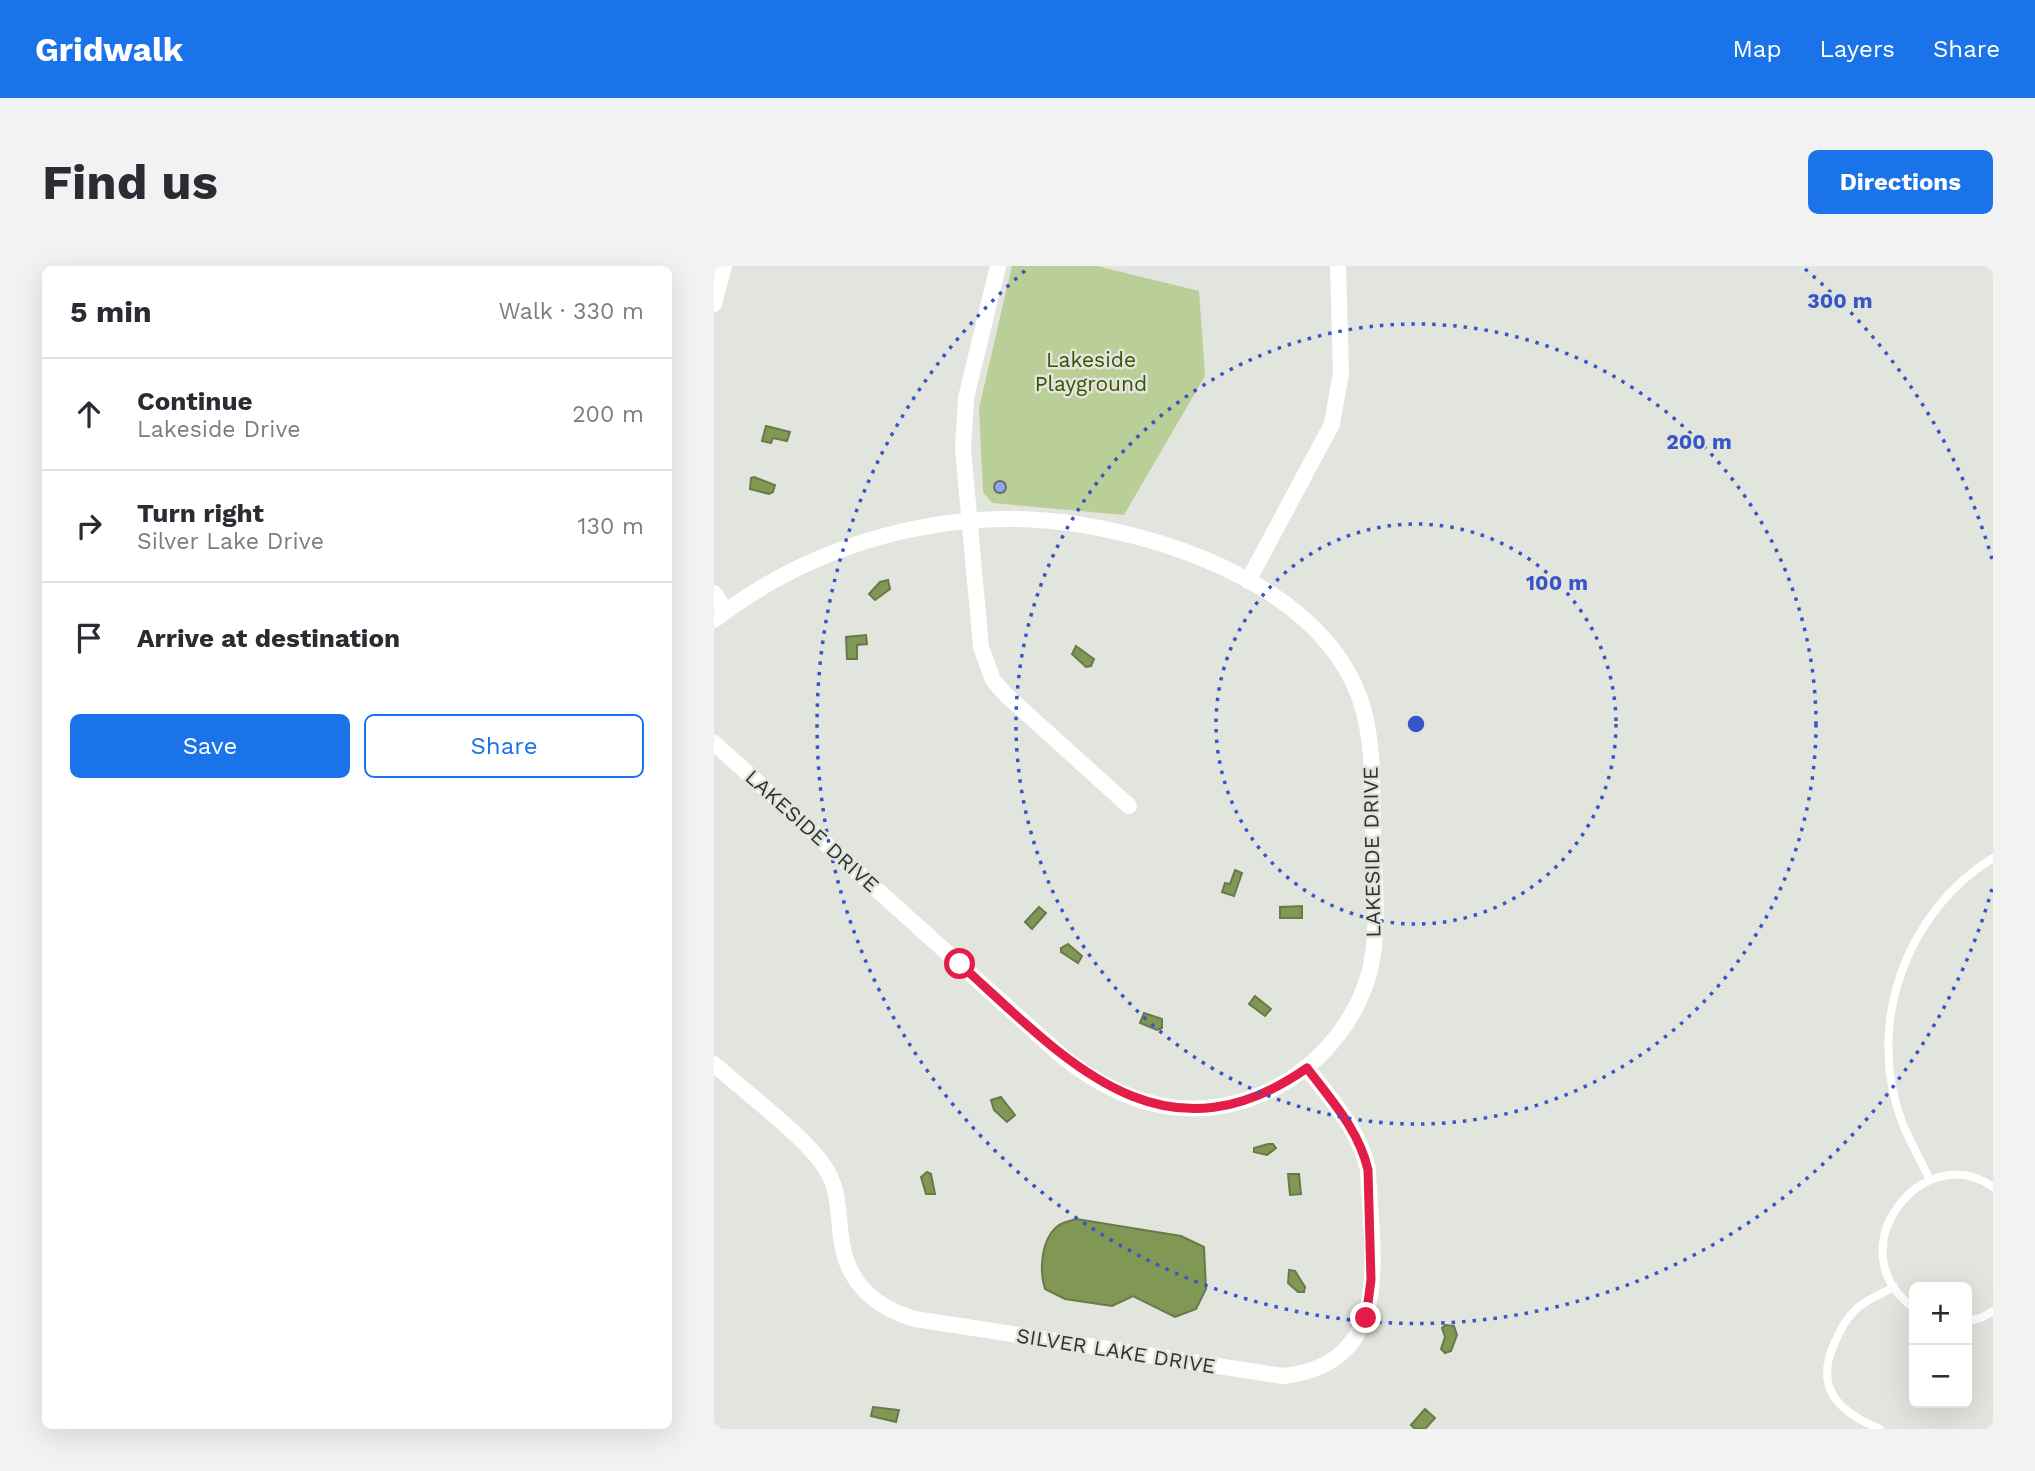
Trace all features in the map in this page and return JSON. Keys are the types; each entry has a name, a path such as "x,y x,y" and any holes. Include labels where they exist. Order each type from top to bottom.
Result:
{"street":[{"path":"714,304 724,266"},
{"path":"998,266 963,415 968,521 979,638 993,680 1129,806"},
{"path":"1248,581 1332,424 1341,373 1338,266"},
{"name":"LAKESIDE DRIVE","path":"714,743 1063,1057 1104,1085 1159,1105 1216,1106 1265,1095 1307,1068 1332,1042 1349,1018 1369,970 1375,917 1370,755 1361,702 1339,659 1307,621 1248,581 1172,547 1135,535 1066,523 968,521 897,532 838,551 795,570 720,615"},
{"path":"714,593 720,615"},
{"name":"SILVER LAKE DRIVE","path":"714,1064 823,1165 839,1200 841,1242 847,1264 863,1289 878,1304 915,1319 1283,1376 1324,1368 1338,1358 1358,1335 1370,1301 1368,1170 1365,1155 1350,1125 1307,1068"}],"lane":[{"path":"1930,1180 1902,1121 1891,1078 1889,1021 1899,976 1931,912 1957,883 1993,858"},
{"path":"1909,1304 1902,1299 1886,1275 1882,1246 1889,1219 1906,1195 1930,1180 1959,1176 1993,1187"},
{"path":"1880,1429 1851,1416 1838,1404 1830,1391 1827,1364 1832,1347 1851,1315 1894,1287"},
{"path":"1972,1320 1993,1311"}],"green space":[{"name":"Lakeside Playground","path":"1012,266 1097,266 1199,291 1205,376 1124,515 992,503 983,492 979,408"}],"shaded area":[{"path":"766,426 790,432 787,441 773,438 771,443 762,441"},
{"path":"751,478 775,485 773,492 769,494 750,489"},
{"path":"888,580 890,589 875,600 869,594 880,582"},
{"path":"866,635 867,644 857,645 857,659 847,659 846,637"},
{"path":"1076,646 1094,659 1091,666 1086,667 1072,654"},
{"path":"1235,870 1242,873 1234,896 1222,892 1225,883 1230,884"},
{"path":"1302,906 1302,918 1280,918 1280,907"},
{"path":"1039,907 1046,913 1032,929 1025,922"},
{"path":"1068,944 1082,956 1078,963 1061,952 1061,948"},
{"path":"1255,996 1271,1009 1265,1016 1249,1004"},
{"path":"1144,1013 1162,1019 1162,1028 1157,1030 1140,1023"},
{"path":"1001,1097 1015,1115 1007,1122 994,1110 991,1100"},
{"path":"1273,1144 1276,1148 1267,1155 1254,1152 1254,1148"},
{"path":"927,1172 931,1174 935,1194 926,1194 921,1177"},
{"path":"1288,1174 1299,1174 1301,1194 1290,1195"},
{"path":"1076,1219 1181,1236 1204,1247 1206,1289 1196,1309 1175,1317 1133,1296 1112,1306 1065,1299 1045,1289 1042,1264 1048,1238 1059,1225"},
{"path":"1289,1270 1295,1271 1305,1287 1304,1292 1298,1292 1288,1283"},
{"path":"1445,1325 1454,1326 1457,1335 1451,1351 1445,1353 1441,1349 1445,1337 1442,1328"},
{"path":"873,1407 899,1410 896,1422 871,1416"},
{"path":"1425,1409 1435,1418 1425,1429 1415,1429 1411,1425"}],"building":[{"path":"1000,481 1006,487 1000,493 994,487"}],"route":[{"path":"960,964 1063,1057 1104,1085 1130,1097 1159,1105 1186,1107 1242,1102 1265,1095 1307,1068 1350,1125 1365,1155 1368,1170 1371,1280 1366,1318"}]}
